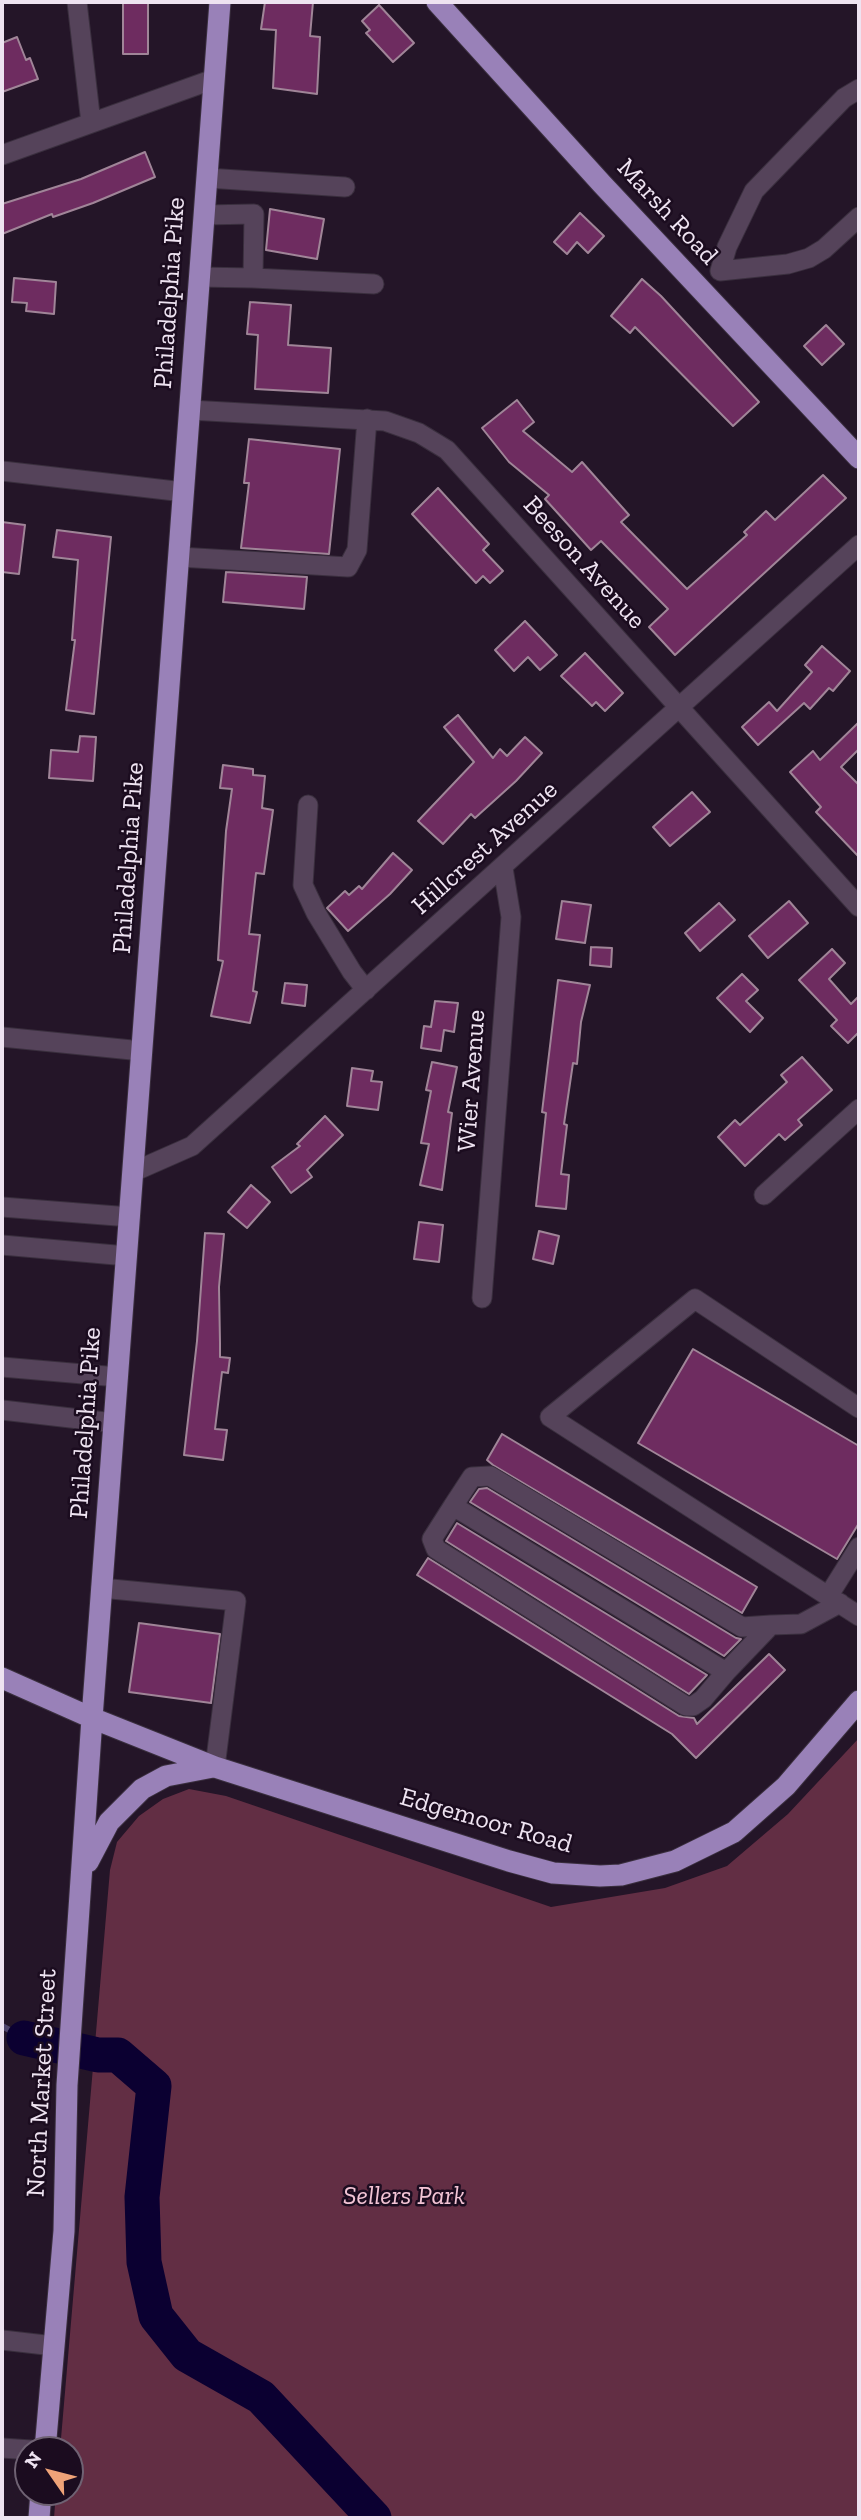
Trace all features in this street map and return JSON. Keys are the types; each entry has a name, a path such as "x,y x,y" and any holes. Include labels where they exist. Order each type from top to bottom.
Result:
{"main road":[{"name":"Philadelphia Pike","path":"92,1718 220,2"},
{"name":"Marsh Road","path":"437,2 859,458"},
{"name":"Edgemoor Road","path":"2,1678 92,1718 215,1767 509,1861 553,1873 621,1875 675,1861 734,1832 786,1786 859,1701"},
{"name":"North Market Street","path":"46,2436 64,2231 67,2085 92,1718"},
{"path":"83,1873 109,1822 142,1789 166,1776 215,1767"}],"street":[{"path":"77,2 91,123"},
{"path":"2,155 214,79"},
{"path":"701,289 720,271 727,247 754,191 844,98 859,89"},
{"path":"207,178 345,187"},
{"path":"204,215 254,214 253,278"},
{"path":"720,271 788,264 809,258 824,249 859,216"},
{"path":"200,277 374,284"},
{"name":"Beeson Avenue","path":"190,410 367,419 402,425 447,450 859,907"},
{"path":"179,557 344,569 352,563 357,550 367,419"},
{"path":"2,471 184,492"},
{"name":"Hillcrest Avenue","path":"133,1172 192,1146 859,544"},
{"path":"308,805 303,885 316,913 366,990"},
{"name":"Wier Avenue","path":"482,1298 511,917 503,868"},
{"path":"2,1037 142,1051"},
{"path":"764,1195 859,1109"},
{"path":"2,1207 130,1217"},
{"path":"2,1245 127,1256"},
{"path":"859,1408 695,1298 550,1417 859,1616"},
{"path":"2,1367 118,1377"},
{"path":"2,1410 114,1423"},
{"path":"771,1625 703,1699 693,1706 686,1706 436,1549 432,1539 472,1477 490,1476 742,1627 771,1625 801,1624 834,1599 859,1546"},
{"path":"453,1506 726,1672"},
{"path":"102,1588 236,1601 215,1767"},
{"path":"2,2340 54,2346"}],"green space":[{"name":"Sellers Park","path":"859,1738 859,2518 54,2518 55,2506 84,2506 84,2436 61,2436 110,1870 117,1842 139,1816 163,1799 189,1789 226,1796 551,1907 665,1888 727,1866 788,1814"}],"building":[{"path":"123,2 148,2 148,54 123,54"},
{"path":"265,2 313,2 310,36 320,37 317,94 273,88 276,30 261,29"},
{"path":"379,5 414,43 393,62 366,33 370,30 362,21"},
{"path":"17,37 26,60 30,58 38,79 2,92 2,43"},
{"path":"145,152 155,177 93,203 53,217 52,214 2,234 2,204 81,179"},
{"path":"270,209 324,219 317,259 266,250"},
{"path":"580,213 604,236 588,253 577,242 567,254 554,242"},
{"path":"14,278 56,282 54,314 26,311 27,303 12,302"},
{"path":"642,279 759,402 733,426 635,327 630,333 611,316"},
{"path":"250,302 291,305 288,345 331,348 328,393 255,389 258,335 247,334"},
{"path":"826,325 844,344 822,365 804,346"},
{"path":"517,400 534,422 523,431 572,472 582,462 629,515 621,522 687,589 747,535 744,532 766,511 775,520 823,475 846,498 675,655 649,627 668,609 601,541 591,550 545,499 549,495 509,462 482,428"},
{"path":"249,439 340,449 329,554 241,548 249,483 244,483"},
{"path":"438,488 489,544 483,550 503,571 490,583 483,576 476,583 412,514"},
{"path":"2,522 25,525 19,574 2,572"},
{"path":"57,530 111,537 94,714 66,710 75,640 72,640 78,560 53,557"},
{"path":"226,572 307,577 304,609 223,602"},
{"path":"525,621 557,655 540,670 528,657 514,671 495,650"},
{"path":"822,646 850,671 833,691 829,688 810,709 804,703 758,745 742,727 769,702 777,711 812,672 805,665"},
{"path":"585,653 623,693 605,711 596,702 592,706 561,676"},
{"path":"458,715 493,758 500,749 507,756 525,737 542,753 475,818 471,814 443,844 418,821 474,762 444,727"},
{"path":"859,722 859,749 841,767 859,785 859,857 816,812 821,807 790,772 813,751 820,760"},
{"path":"80,736 96,737 93,781 49,778 51,750 78,752"},
{"path":"223,765 253,769 253,775 265,776 262,808 273,810 264,874 256,873 249,934 260,935 253,991 257,992 250,1023 211,1016 223,961 218,960 226,831 232,789 220,788"},
{"path":"692,792 710,812 670,846 653,827"},
{"path":"393,853 412,870 390,894 348,931 327,908 345,891 349,895 359,886 362,889"},
{"path":"562,901 591,905 585,943 556,939"},
{"path":"789,901 808,923 768,958 749,936"},
{"path":"719,903 735,920 700,951 685,933"},
{"path":"591,947 612,948 611,967 590,965"},
{"path":"832,949 845,963 829,979 851,1004 859,996 859,1032 848,1043 831,1026 837,1020 799,980"},
{"path":"742,974 758,990 746,1001 763,1018 750,1032 717,998"},
{"path":"558,980 590,985 581,1022 577,1064 573,1063 564,1124 567,1125 561,1174 569,1175 566,1209 536,1206 546,1113 542,1112"},
{"path":"285,983 307,985 305,1006 282,1003"},
{"path":"435,1001 458,1003 454,1032 444,1030 441,1051 421,1048 424,1026 431,1027"},
{"path":"802,1057 832,1090 798,1120 802,1125 785,1140 779,1134 745,1166 718,1137 735,1120 740,1125 787,1082 781,1075"},
{"path":"432,1062 457,1067 448,1112 452,1113 442,1190 420,1185 429,1144 421,1143 431,1091 426,1090"},
{"path":"352,1068 373,1071 371,1081 382,1082 378,1110 347,1106"},
{"path":"325,1116 343,1135 307,1170 312,1177 291,1193 272,1167 300,1146 297,1144"},
{"path":"251,1185 270,1202 247,1228 228,1212"},
{"path":"419,1222 443,1225 439,1262 414,1259"},
{"path":"539,1231 559,1236 553,1264 533,1259"},
{"path":"205,1233 224,1234 219,1287 220,1357 230,1358 228,1373 222,1372 215,1429 227,1430 223,1460 184,1455 197,1341"},
{"path":"693,1349 859,1446 859,1523 837,1559 638,1443"},
{"path":"502,1434 757,1587 742,1613 493,1465 487,1460"},
{"path":"487,1488 741,1639 724,1656 470,1502 479,1489"},
{"path":"457,1523 707,1675 689,1694 446,1541"},
{"path":"428,1558 679,1716 694,1718 697,1724 769,1654 785,1670 696,1758 672,1734 417,1575"},
{"path":"139,1623 220,1634 211,1703 129,1692"}],"waterway":[{"path":"2,2026 24,2038"},
{"path":"24,2038 98,2055 118,2055 154,2086 142,2197 144,2262 156,2316 187,2355 261,2397 374,2518"}]}
